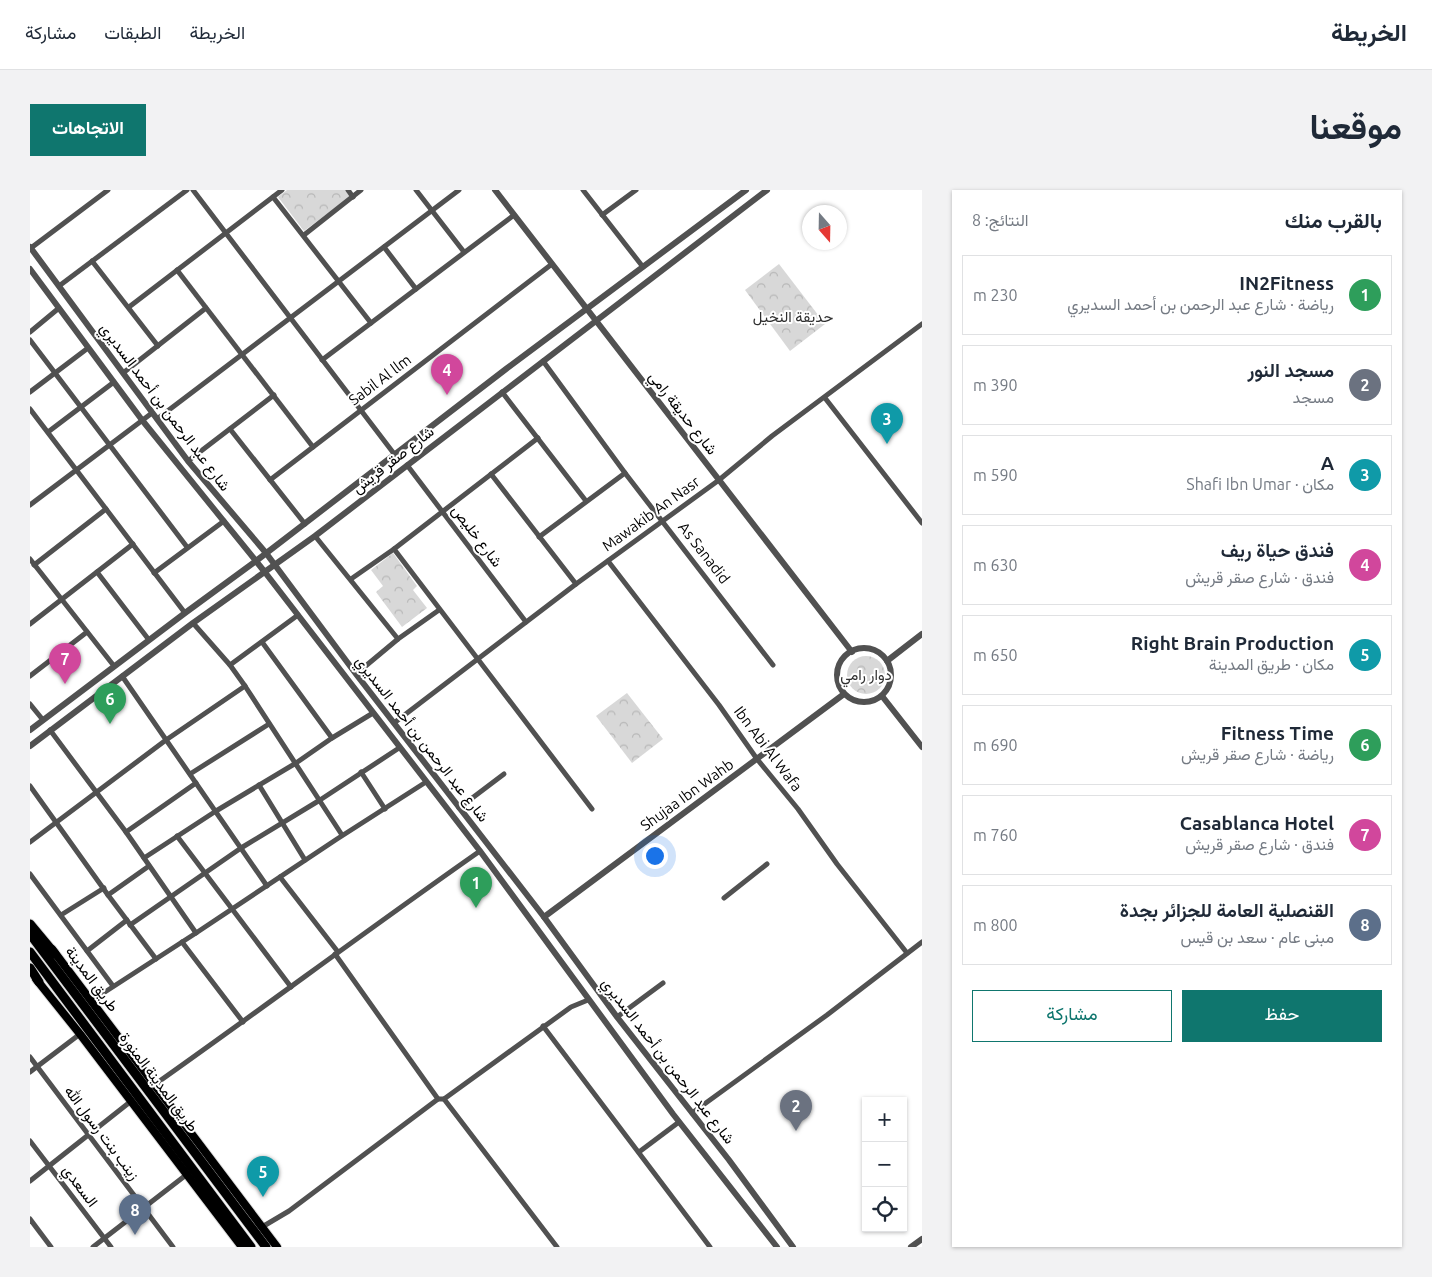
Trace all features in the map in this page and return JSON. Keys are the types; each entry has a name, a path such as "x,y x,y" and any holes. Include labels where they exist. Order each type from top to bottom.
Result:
{"highway":[{"path":"30,924 56,954"},
{"name":"طريق المدينة المنورة","path":"30,934 266,1247"},
{"name":"طريق المدينة المنورة","path":"30,952 251,1247"},
{"path":"30,970 39,982"}],"main road":[{"name":"طريق المدينة","path":"30,920 277,1247"},
{"path":"39,982 242,1247"},
{"path":"123,1091 178,1150"},
{"path":"178,1117 246,1220"}],"street":[{"path":"31,248 108,190"},
{"path":"59,286 186,190"},
{"path":"193,190 395,455"},
{"path":"129,307 282,190"},
{"path":"348,190 353,197"},
{"path":"304,235 361,190"},
{"path":"416,190 464,252"},
{"path":"157,419 459,190"},
{"name":"شارع حديقة رامي","path":"495,190 852,652"},
{"path":"583,190 644,267"},
{"path":"602,215 636,190"},
{"name":"شارع صقر قريش","path":"30,730 185,612 305,524 506,369 746,190"},
{"name":"شارع صقر قريش","path":"30,746 192,623 315,536 767,190"},
{"path":"273,197 371,323"},
{"path":"322,360 514,215"},
{"path":"384,247 416,289"},
{"name":"شارع عبد الرحمن بن أحمد السديري","path":"31,248 188,461 266,553 356,674 544,917 617,1017 729,1160 793,1247"},
{"path":"92,261 158,346"},
{"name":"Sabil Al llm","path":"270,480 552,264"},
{"path":"177,270 313,447"},
{"name":"شارع عبد الرحمن بن أحمد السديري","path":"31,274 59,308 142,420 264,571 480,852 679,1122 777,1247"},
{"path":"30,332 59,308"},
{"path":"123,373 206,308"},
{"name":"Mawakib An Nasr","path":"394,723 576,584 719,480 772,436 922,324"},
{"path":"30,340 187,547"},
{"path":"30,392 88,348"},
{"name":"As Sanadid","path":"543,361 624,473 773,665"},
{"path":"48,432 114,382"},
{"path":"502,392 586,501"},
{"path":"188,461 274,395"},
{"path":"825,398 922,523"},
{"path":"30,409 185,612"},
{"path":"30,505 152,413"},
{"path":"230,429 305,524"},
{"path":"351,580 538,438"},
{"name":"شارع خليص","path":"407,465 526,622"},
{"path":"539,537 624,473"},
{"path":"491,474 576,584"},
{"path":"34,564 106,509"},
{"path":"154,572 224,521"},
{"path":"315,536 398,639"},
{"path":"30,624 133,544"},
{"path":"394,549 592,809"},
{"path":"30,559 114,666"},
{"name":"Ibn Abi Al Wafa","path":"608,561 719,705 757,759 907,953"},
{"path":"97,572 149,640"},
{"path":"356,674 398,639 439,610"},
{"path":"230,665 298,615"},
{"path":"192,623 230,665 245,686 342,836"},
{"path":"30,676 87,632"},
{"path":"887,661 922,634"},
{"path":"262,642 332,738"},
{"path":"866,648 878,652 887,661 891,670 891,679 888,688 882,696 873,701 863,702 852,700 844,694 838,683 838,670 843,658 852,652 866,648"},
{"path":"133,652 141,662"},
{"path":"122,676 267,886"},
{"path":"30,842 166,740 245,686"},
{"name":"Shujaa Ibn Wahb","path":"544,917 844,694"},
{"path":"882,696 922,747"},
{"path":"30,704 43,720"},
{"path":"144,858 373,713"},
{"path":"190,774 269,724"},
{"path":"50,730 126,832 196,933"},
{"path":"87,951 241,848 320,800 399,748"},
{"path":"361,772 385,809"},
{"path":"459,808 504,774"},
{"path":"126,832 196,782"},
{"path":"91,1001 426,782"},
{"path":"30,786 156,958"},
{"path":"259,786 305,860"},
{"path":"178,836 291,987"},
{"path":"154,1085 480,852"},
{"path":"724,898 766,864"},
{"path":"108,895 149,866"},
{"path":"30,874 113,986"},
{"path":"280,877 337,953 441,1099 557,1247"},
{"path":"61,915 104,888"},
{"path":"182,942 243,1022"},
{"path":"692,1113 827,1015 922,942"},
{"path":"617,1017 663,984"},
{"path":"262,1227 289,1211 543,1026 571,1007 588,1000"},
{"path":"543,1026 710,1247"},
{"path":"30,1072 80,1034"},
{"path":"634,1061 644,1052"},
{"name":"زينب بنت رسول الله","path":"30,1057 173,1247"},
{"path":"30,1181 130,1102"},
{"path":"639,1152 679,1122"},
{"name":"السعدي","path":"30,1141 111,1247"},
{"path":"94,1247 186,1174"},
{"path":"30,1219 51,1247"},
{"path":"911,1247 922,1239"}],"green space":[{"path":"287,190 346,190 351,196 304,231 278,197"},
{"name":"حديقة النخيل","path":"779,264 825,324 790,351 745,290"},
{"path":"393,553 417,586 413,590 427,608 402,627 376,592 383,586 371,570"},
{"name":"دوار رامي","path":"866,656 880,661 885,675 880,689 866,694 852,689 847,675 852,661"},
{"path":"627,693 663,739 632,763 596,716"}],"place":[{"name":"فندق حياة ريف","path":"447,395"},
{"name":"A","path":"887,444"},
{"name":"Casablanca Hotel","path":"65,684"},
{"name":"Fitness Time","path":"110,724"},
{"name":"IN2Fitness","path":"476,908"},
{"name":"مسجد النور","path":"796,1131"},
{"name":"Right Brain Production","path":"263,1197"},
{"name":"القنصلية العامة للجزائر بجدة","path":"135,1235"}]}
